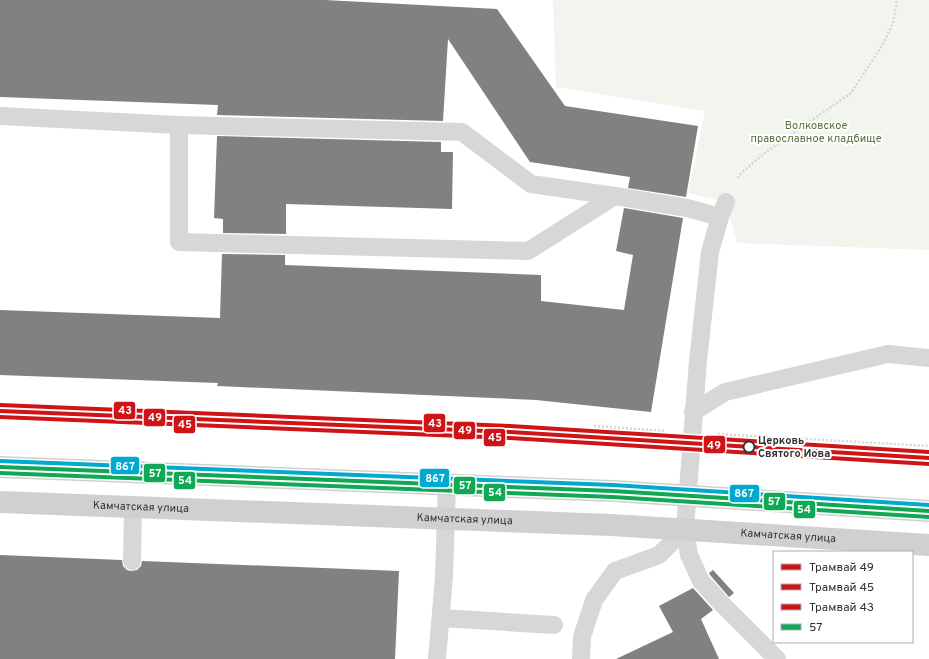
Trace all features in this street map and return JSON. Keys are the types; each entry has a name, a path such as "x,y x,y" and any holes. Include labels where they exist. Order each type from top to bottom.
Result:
{"main road":[{"path":"0,467 687,494 929,511"},
{"name":"Камчатская улица","path":"0,502 446,520 611,525 929,545"}],"lane":[{"path":"0,116 179,125 462,132 531,184 687,208 723,210 710,252 693,412 685,530 689,555 701,581 777,659"},
{"path":"179,125 178,242 528,251 615,196"},
{"path":"693,412 725,392 888,354 929,358"},
{"path":"437,659 444,577 447,484"},
{"path":"132,561 133,507"},
{"path":"581,659 582,637 594,600 615,571 659,555 685,530"},
{"path":"441,618 554,625"}],"path":[{"path":"723,210 739,175 766,152 850,93 882,46 893,22 897,0"},
{"path":"594,426 929,446"}],"green space":[{"name":"Волковское православное кладбище","path":"553,0 929,0 929,250 737,243 726,202 688,193 705,111 556,87"}],"building":[{"path":"0,0 325,0 497,9 565,106 698,126 686,197 628,188 630,177 530,162 448,39 443,121 217,115 218,105 0,97"},
{"path":"217,136 441,142 441,152 453,152 452,209 286,204 286,234 223,233 223,219 214,218"},
{"path":"624,208 683,218 651,412 536,400 217,386 218,383 0,375 0,310 220,318 222,254 285,255 285,265 541,275 541,301 624,310 633,255 616,251"},
{"path":"0,555 122,560 123,566 127,570 131,571 137,570 141,566 142,561 399,571 395,659 0,659"},
{"path":"713,570 734,593 729,597 710,575 709,573"},
{"path":"693,588 713,610 701,619 719,659 616,659 673,632 659,606"}],"tram line":[{"name":"43","path":"0,405 510,426 929,452"},
{"name":"49","path":"0,411 510,432 929,458"},
{"name":"45","path":"0,417 510,438 929,464"}],"transit line":[{"name":"867","path":"0,461 613,485 929,505"},
{"name":"57","path":"0,467 613,491 929,511"},
{"name":"54","path":"0,473 613,497 929,517"}],"place":[{"name":"Церковь Святого Иова","path":"749,447"}]}
